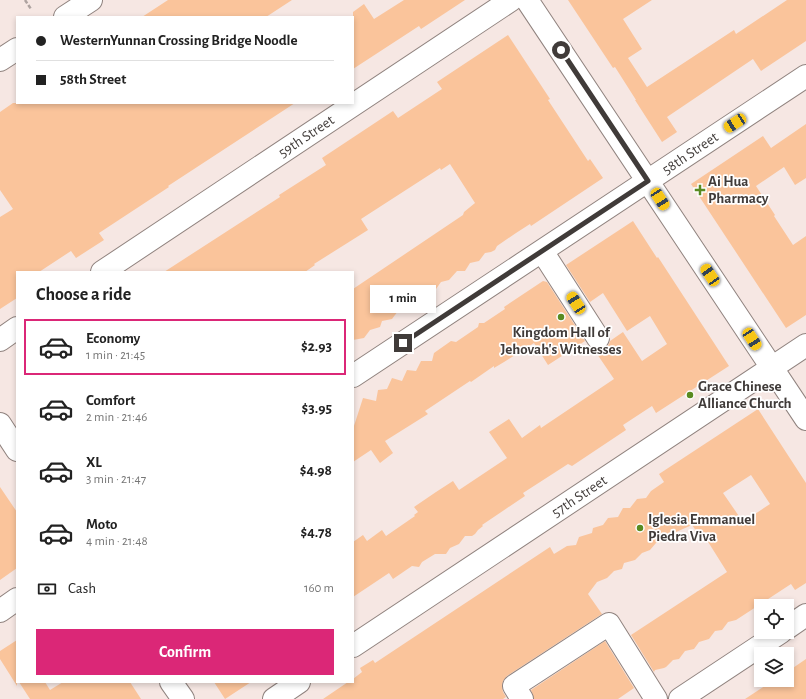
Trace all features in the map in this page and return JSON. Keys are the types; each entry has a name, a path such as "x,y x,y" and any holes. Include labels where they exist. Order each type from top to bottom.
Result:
{"street":[{"path":"66,16 90,0"},
{"name":"59th Street","path":"104,271 511,0"},
{"path":"527,0 806,419"},
{"path":"0,60 16,50"},
{"name":"58th Street","path":"354,375 806,76"},
{"path":"542,251 598,338"},
{"path":"0,340 16,329"},
{"name":"57th Street","path":"354,645 806,345"},
{"path":"0,424 16,448"},
{"path":"0,611 16,600"},
{"path":"794,623 806,615"},
{"path":"522,699 514,686 610,624 656,699"},
{"path":"680,699 770,639"},
{"path":"172,683 183,699"},
{"path":"274,699 298,683"}],"path":[{"path":"25,0 31,9"}],"building":[{"path":"168,0 292,0 268,16 144,16"},
{"path":"404,0 465,0 421,29 419,26 354,68 353,12 364,4 374,19"},
{"path":"568,0 652,0 623,19 642,49 628,58 647,87 734,30 736,34 787,0 806,0 806,41 761,71 753,59 667,117 677,132 662,142 615,67 613,68"},
{"path":"508,35 588,161 590,159 603,178 531,226 530,224 516,233 497,246 495,250 485,253 479,261 470,263 465,271 457,271 449,280 441,282 436,289 427,292 419,301 412,301 407,310 398,311 392,319 382,321 380,327 370,330 364,338 354,340 354,288 463,215 464,212 475,203 450,164 441,170 440,168 361,219 368,230 314,264 315,265 306,271 166,271 280,197 279,195 326,165 322,158 393,111 398,118 442,89 437,82"},
{"path":"13,103 293,104 99,233 104,240 76,258 71,251 41,271 16,271 16,299 0,309 0,217 13,209 0,190 0,112"},
{"path":"806,124 806,178 795,185 784,167 756,186 793,245 806,236 806,315 786,328 691,184 763,136 771,148"},
{"path":"633,221 729,366 656,413 652,406 623,425 626,430 572,466 568,464 523,493 525,496 482,525 483,526 472,536 465,536 459,544 450,548 446,554 435,554 422,562 419,567 412,566 393,579 389,573 354,596 354,541 363,535 367,541 382,530 386,536 415,516 414,515 418,512 414,507 453,481 459,490 507,458 489,432 509,419 522,438 540,425 541,428 614,379 595,351 605,348 610,341 623,332 642,361 667,344 650,316 627,331 603,293 590,302 566,265"},
{"path":"543,281 547,282 585,341 548,365 534,343 494,368 494,366 471,382 470,381 425,411 428,414 385,441 393,453 380,463 371,450 354,461 354,426 363,398 376,401 378,390 387,389 392,378 402,381 407,370 416,371 421,361 432,361 434,353 451,341 456,342 478,327 479,323 484,323 505,309 504,307"},
{"path":"758,409 806,483 806,583 795,590 791,584 768,599 754,599 754,608 736,620 728,622 722,630 715,631 709,639 699,642 694,649 685,651 679,659 673,660 666,667 655,670 654,672 631,635 727,572 705,537 702,539 692,525 667,536 664,541 656,543 650,550 642,553 635,560 624,563 622,569 614,571 607,578 597,582 588,594 602,614 507,676 503,681 502,686 506,697 503,699 323,699 347,683 354,683 354,678 362,672 360,668 373,660 375,663 550,547 554,554 567,546 576,545 579,537 592,533 593,528 603,525 608,518 618,517 623,508 630,508 637,499 646,498 651,491 664,482 659,474","holes":["751,475 770,504 743,522 723,493"]},
{"path":"0,487 16,511 16,569 0,580"},
{"path":"16,641 17,686 0,659 0,651"},
{"path":"605,641 634,688 618,699 534,699 531,690"},
{"path":"806,659 806,699 745,699 763,687 794,687 794,667"},
{"path":"20,683 46,683 50,690 61,683 131,683 141,699 30,699"},
{"path":"215,683 249,683 225,699"}],"place":[{"name":"Ai Hua Pharmacy","path":"700,190"},
{"name":"Kingdom Hall of Jehovah's Witnesses","path":"561,317"},
{"name":"Grace Chinese Alliance Church","path":"690,395"},
{"name":"Iglesia Emmanuel Piedra Viva","path":"640,528"}],"route":[{"path":"403,343 648,181 561,50"}]}
